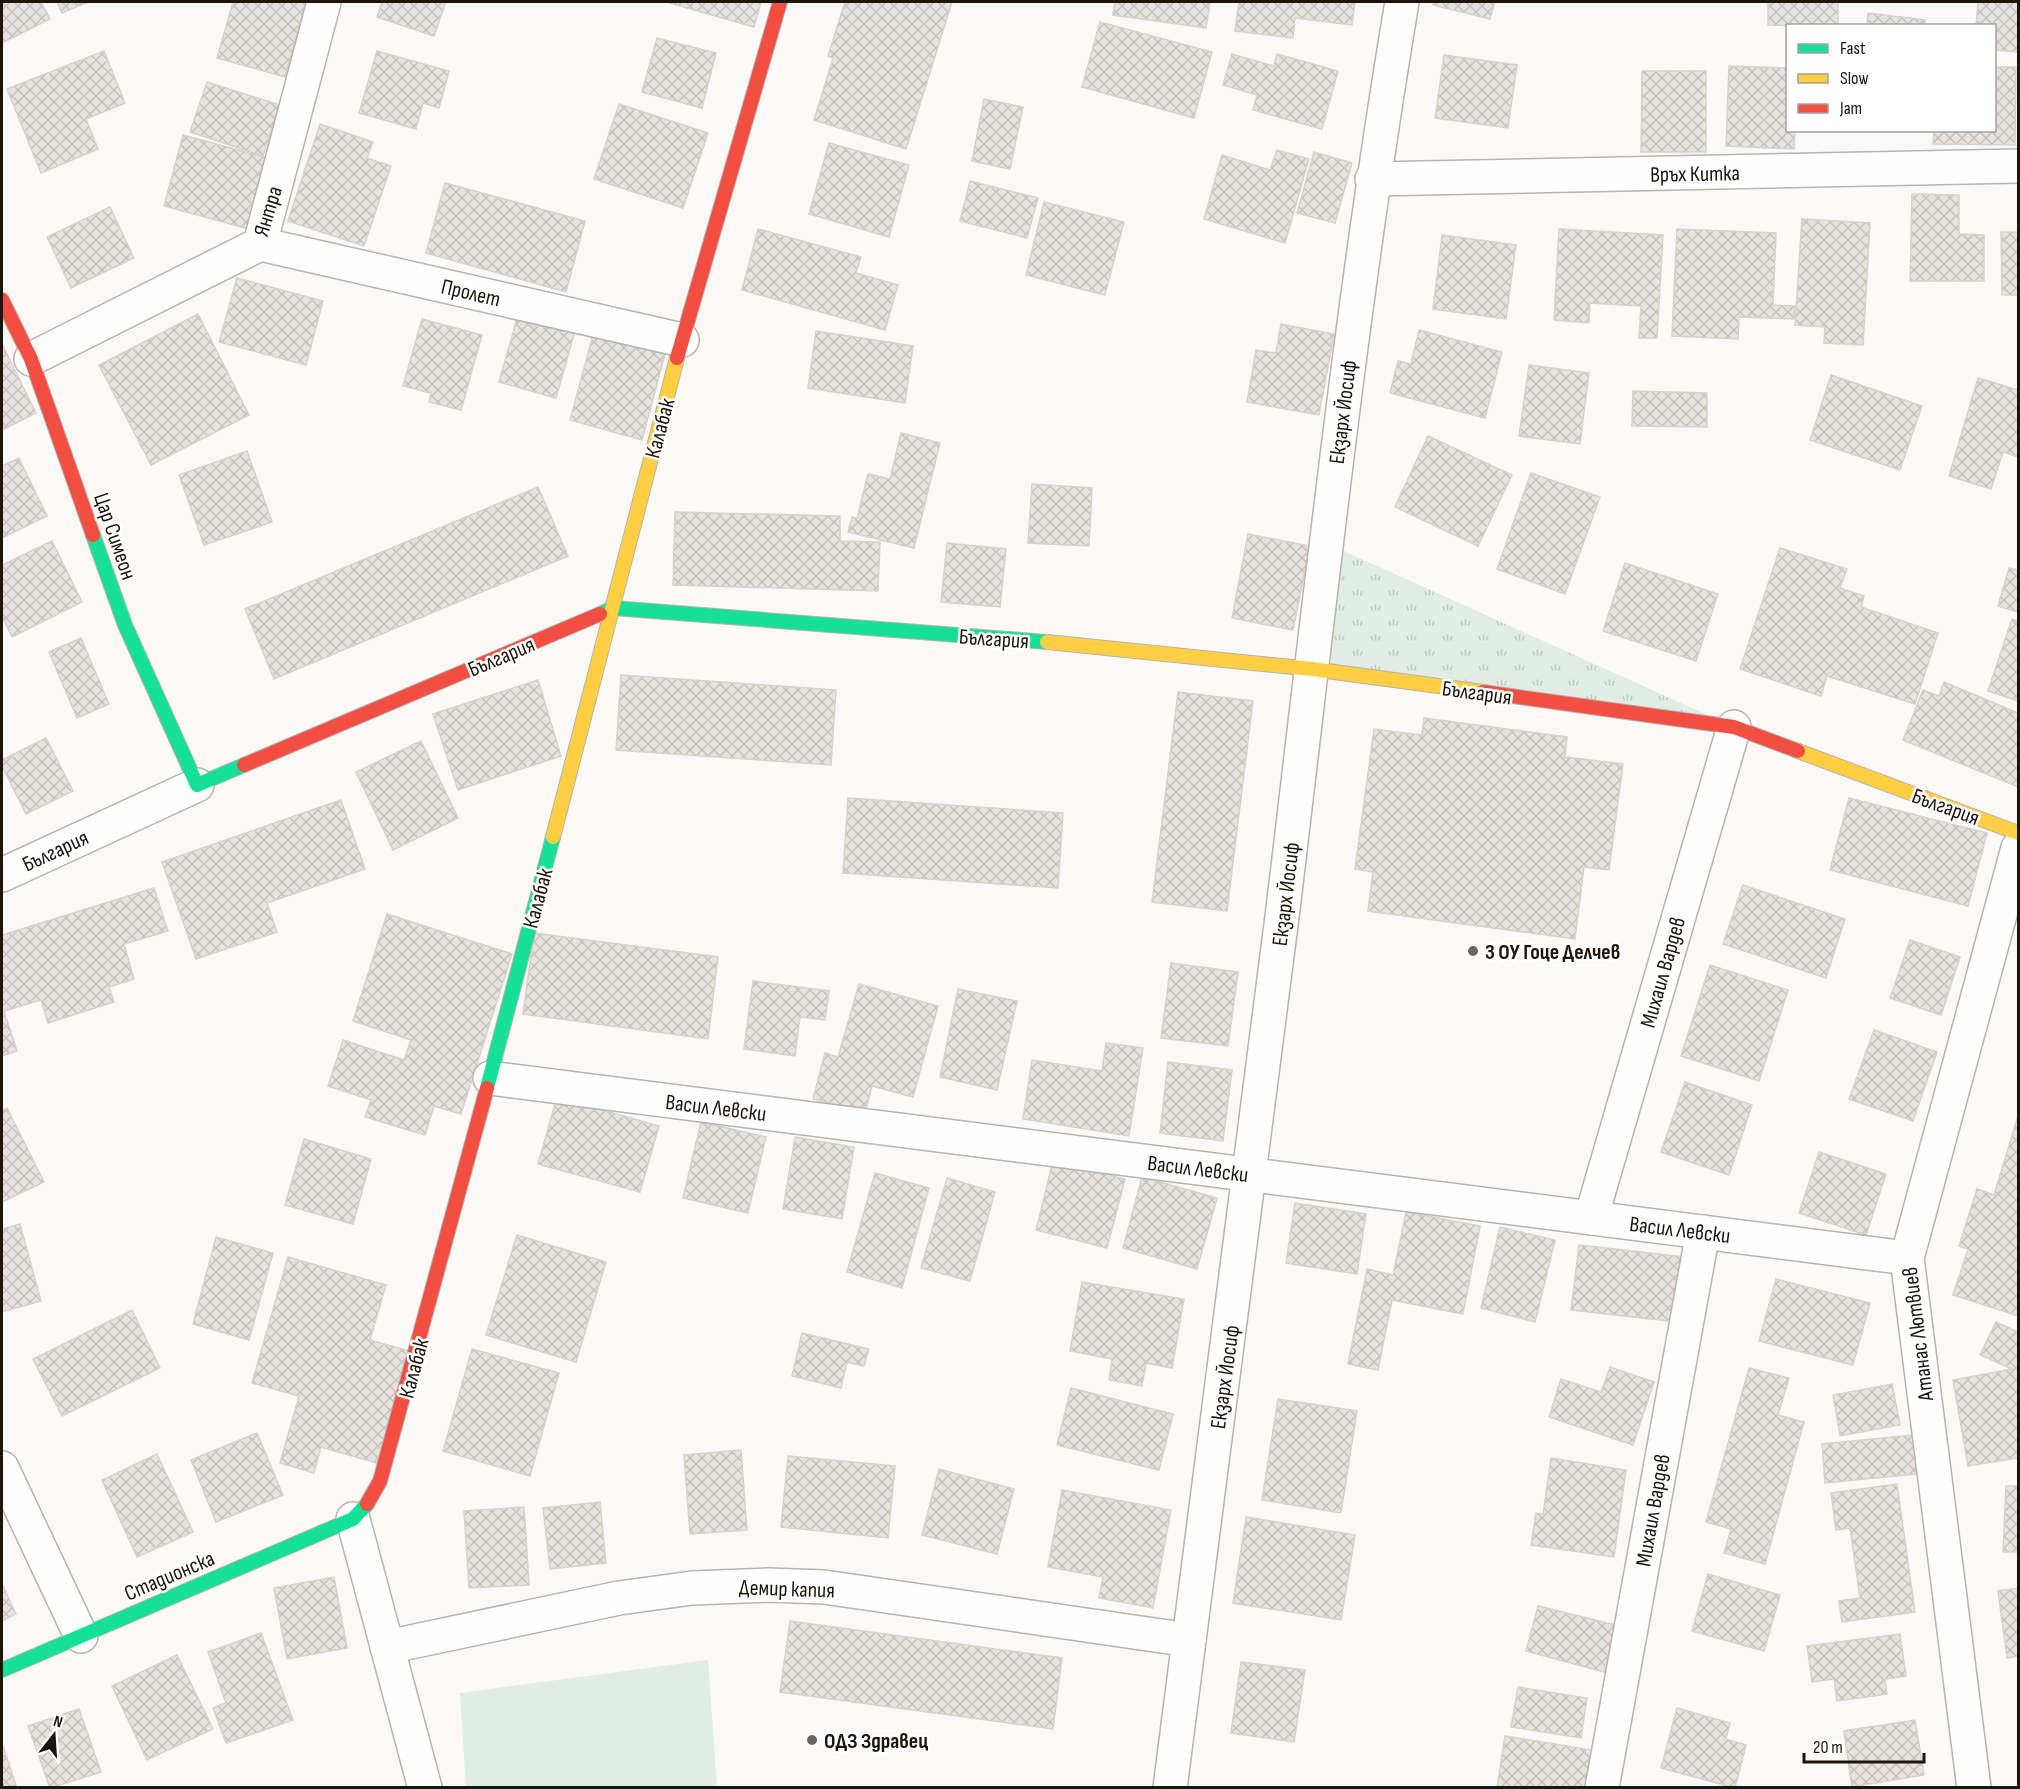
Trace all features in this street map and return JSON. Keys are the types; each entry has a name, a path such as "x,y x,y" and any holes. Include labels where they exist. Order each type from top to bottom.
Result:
{"street":[{"name":"Янтра","path":"31,359 260,244 324,2"},
{"name":"Калабак","path":"352,1519 370,1501 390,1453 682,340 780,2"},
{"name":"Екзарх Йосиф","path":"1170,1788 1251,1174 1312,669 1324,542 1372,179 1402,2"},
{"name":"Връх Китка","path":"1372,179 2019,166"},
{"name":"Пролет","path":"260,244 682,340"},
{"name":"Цар Симеон","path":"2,300 31,359 125,625 197,785"},
{"name":"България","path":"2,875 197,785 613,608 1074,644 1312,669 1734,727 2019,833"},
{"name":"Михаил Вардев","path":"1591,1218 1734,727"},
{"name":"Атанас Лютвиев","path":"1997,1788 1972,1774 1907,1258 2019,848"},
{"name":"Васил Левски","path":"490,1078 1907,1258"},
{"name":"Михаил Вардев","path":"1602,1788 1703,1232"},
{"path":"2,1468 81,1636"},
{"name":"Стадионска","path":"2,1670 352,1519"},
{"path":"352,1519 424,1788"},
{"name":"Демир капия","path":"387,1647 619,1598 692,1588 768,1585 824,1587 1190,1640"}],"green space":[{"path":"1324,542 1734,727 1312,669"},
{"path":"708,1660 717,1787 466,1787 460,1693"}],"building":[{"path":"2,2 41,2 50,19 2,43"},
{"path":"57,2 88,2 62,13"},
{"path":"233,2 306,2 285,77 217,58"},
{"path":"382,2 446,2 434,36 377,17"},
{"path":"666,2 761,2 754,27"},
{"path":"845,2 952,2 906,149 814,120 833,58 828,56"},
{"path":"1115,2 1210,2 1206,28 1113,15"},
{"path":"1239,2 1355,2 1352,25 1295,18 1293,38 1235,31"},
{"path":"1434,2 1495,2 1490,19 1433,5"},
{"path":"1768,2 1838,2 1838,24 1768,25"},
{"path":"1978,2 2018,2 2018,52 1996,50 1996,24 1976,24"},
{"path":"1868,13 1925,20 1924,24 1867,24"},
{"path":"1100,22 1212,52 1194,118 1082,87"},
{"path":"657,38 716,53 702,108 642,92"},
{"path":"104,51 125,103 86,119 98,149 41,173 7,89"},
{"path":"377,51 449,71 439,108 423,103 416,129 359,113"},
{"path":"1232,54 1274,66 1277,54 1338,71 1322,129 1253,110 1257,95 1223,85"},
{"path":"1444,55 1517,65 1508,128 1435,118"},
{"path":"1729,66 1786,68 1786,132 1795,132 1794,149 1726,146"},
{"path":"1996,67 2016,67 2015,145 1933,144 1934,132 1996,132"},
{"path":"1642,71 1706,71 1706,152 1641,152"},
{"path":"207,82 280,105 263,156 190,132"},
{"path":"984,99 1023,107 1010,169 972,161"},
{"path":"619,104 708,133 683,208 594,179"},
{"path":"320,124 373,142 367,158 391,166 364,246 288,221"},
{"path":"183,135 268,158 249,229 164,206"},
{"path":"829,143 909,165 889,237 809,214"},
{"path":"1277,150 1309,159 1285,243 1204,219 1222,155 1270,170"},
{"path":"1314,152 1352,163 1335,223 1297,213"},
{"path":"970,181 1038,198 1027,238 960,221"},
{"path":"445,183 585,221 566,292 426,253"},
{"path":"1912,194 1959,195 1959,234 1984,235 1984,281 1910,281"},
{"path":"1044,202 1124,222 1105,295 1026,275"},
{"path":"110,207 134,258 71,288 47,237"},
{"path":"1802,219 1870,223 1863,345 1824,343 1825,327 1795,325"},
{"path":"758,229 861,257 856,273 898,285 885,330 742,290"},
{"path":"1559,229 1663,235 1657,338 1639,338 1641,306 1590,303 1589,323 1554,320"},
{"path":"1677,229 1776,233 1773,305 1795,306 1794,319 1739,317 1738,339 1672,336"},
{"path":"2001,232 2018,232 2018,295 2002,295"},
{"path":"1442,235 1516,245 1506,319 1433,309"},
{"path":"237,278 323,301 306,365 219,342"},
{"path":"198,314 249,415 151,465 99,365"},
{"path":"518,315 575,331 556,398 499,382"},
{"path":"422,319 482,335 461,410 429,402 431,393 403,386"},
{"path":"1281,324 1334,334 1319,415 1247,402 1256,350 1276,353"},
{"path":"1419,330 1502,352 1485,418 1390,393 1398,361 1411,364"},
{"path":"816,331 913,346 905,403 808,388"},
{"path":"593,335 665,354 642,440 570,420"},
{"path":"2,344 36,413 2,430"},
{"path":"1529,365 1589,373 1580,444 1519,436"},
{"path":"1831,375 1922,406 1900,470 1810,440"},
{"path":"1978,378 2018,390 2018,457 2003,452 1991,489 1949,476"},
{"path":"1633,391 1707,393 1707,427 1632,426"},
{"path":"901,433 940,443 914,548 848,532 852,517 857,518 868,474 890,479"},
{"path":"1428,436 1512,475 1478,546 1395,507"},
{"path":"247,451 272,522 204,545 179,475"},
{"path":"19,458 47,516 2,538 2,466"},
{"path":"1531,473 1600,497 1565,594 1497,569"},
{"path":"1032,484 1092,488 1089,546 1028,543"},
{"path":"538,487 568,556 274,679 245,609"},
{"path":"675,512 840,516 840,541 880,542 878,591 673,585"},
{"path":"1248,534 1310,546 1293,630 1232,618"},
{"path":"52,541 82,602 12,637 2,616 2,565"},
{"path":"947,543 1006,549 1000,607 941,602"},
{"path":"1780,548 1847,569 1840,588 1864,596 1861,607 1938,633 1915,704 1827,676 1821,696 1740,669"},
{"path":"1625,563 1718,594 1696,661 1603,631"},
{"path":"2009,568 2018,570 2018,612 1998,606"},
{"path":"2012,619 2018,621 2018,701 1988,691"},
{"path":"81,638 109,704 77,718 49,652"},
{"path":"621,675 836,690 831,765 616,750"},
{"path":"538,680 561,756 458,790 433,714"},
{"path":"1944,682 2018,713 2018,787 1903,740 1923,690 1939,696"},
{"path":"1178,692 1253,701 1227,911 1152,902"},
{"path":"1424,718 1567,737 1565,757 1623,764 1609,870 1584,867 1575,939 1368,911 1373,872 1355,869 1374,729 1422,735"},
{"path":"46,738 73,791 26,814 2,766 2,760"},
{"path":"421,741 458,818 393,850 356,772"},
{"path":"848,798 1063,813 1058,888 843,873"},
{"path":"1849,798 1987,833 1968,906 1830,870"},
{"path":"341,800 365,869 267,903 277,932 196,959 162,862"},
{"path":"1743,885 1845,919 1826,978 1723,944"},
{"path":"154,888 168,931 124,944 134,979 109,987 114,1002 48,1023 41,1000 4,1011 17,1051 2,1056 2,935"},
{"path":"387,914 512,954 461,1114 434,1106 425,1135 365,1117 371,1100 328,1086 343,1040 404,1060 411,1040 353,1021"},
{"path":"534,933 718,957 708,1039 523,1014"},
{"path":"1910,940 1960,957 1941,1015 1890,998"},
{"path":"1171,963 1238,972 1228,1046 1161,1038"},
{"path":"1710,965 1788,990 1759,1081 1681,1056"},
{"path":"753,981 829,991 825,1020 800,1017 795,1056 744,1049"},
{"path":"859,984 938,1006 913,1097 872,1086 865,1113 813,1099 825,1053 838,1057"},
{"path":"958,989 1017,1001 997,1090 940,1077"},
{"path":"1874,1030 1937,1052 1913,1121 1849,1099"},
{"path":"1106,1043 1143,1048 1129,1136 1023,1119 1032,1060 1102,1071"},
{"path":"1168,1062 1232,1070 1223,1141 1160,1133"},
{"path":"1685,1082 1752,1105 1729,1175 1661,1152"},
{"path":"557,1097 659,1126 640,1192 538,1164"},
{"path":"7,1108 44,1182 2,1202 2,1111"},
{"path":"2018,1116 2018,1316 1953,1295 1968,1249 1959,1246 1977,1189 1994,1195"},
{"path":"701,1122 766,1137 748,1213 683,1198"},
{"path":"795,1137 854,1147 842,1219 783,1209"},
{"path":"304,1139 371,1159 353,1224 285,1205"},
{"path":"1819,1152 1886,1174 1866,1235 1799,1213"},
{"path":"1053,1161 1125,1179 1107,1248 1036,1230"},
{"path":"875,1173 929,1188 902,1288 847,1272"},
{"path":"1142,1177 1217,1198 1197,1269 1123,1248"},
{"path":"947,1178 995,1192 970,1281 921,1268"},
{"path":"1295,1203 1366,1214 1357,1274 1286,1263"},
{"path":"1406,1212 1480,1226 1463,1314 1392,1300 1378,1370 1348,1364 1367,1269 1393,1275"},
{"path":"20,1224 41,1301 2,1312 2,1229"},
{"path":"1500,1227 1555,1240 1535,1322 1481,1308"},
{"path":"517,1235 606,1262 576,1362 486,1335"},
{"path":"216,1237 273,1253 249,1340 193,1324"},
{"path":"1579,1245 1685,1257 1677,1322 1571,1310"},
{"path":"288,1257 386,1285 370,1340 409,1351 377,1463 321,1447 314,1473 280,1463 299,1396 252,1383"},
{"path":"1776,1279 1870,1303 1853,1365 1759,1341"},
{"path":"1082,1282 1184,1299 1172,1368 1146,1363 1142,1386 1109,1380 1112,1359 1070,1351"},
{"path":"132,1310 160,1368 62,1416 33,1359"},
{"path":"1996,1322 2018,1332 2018,1458 1968,1466 1953,1380 2012,1369 1980,1355"},
{"path":"802,1333 869,1349 864,1366 847,1362 841,1388 792,1376"},
{"path":"472,1349 559,1373 530,1476 443,1451"},
{"path":"1610,1367 1654,1382 1633,1445 1549,1417 1561,1379 1601,1392"},
{"path":"1749,1368 1789,1378 1778,1415 1804,1422 1765,1564 1724,1553 1731,1529 1706,1522"},
{"path":"1892,1384 1900,1425 1840,1436 1833,1395"},
{"path":"1071,1388 1173,1414 1159,1470 1057,1445"},
{"path":"1278,1399 1357,1411 1341,1513 1262,1500"},
{"path":"257,1433 283,1495 216,1522 191,1460"},
{"path":"1923,1434 1926,1473 1825,1483 1822,1444"},
{"path":"741,1450 747,1530 690,1534 684,1455"},
{"path":"157,1454 193,1532 137,1557 102,1480"},
{"path":"788,1456 895,1466 888,1538 781,1527"},
{"path":"1551,1458 1626,1470 1614,1557 1531,1545 1536,1513 1543,1514"},
{"path":"939,1469 1014,1489 997,1554 922,1535"},
{"path":"1897,1484 1915,1612 1842,1622 1839,1601 1860,1598 1850,1528 1836,1530 1831,1493"},
{"path":"2006,1486 2018,1486 2018,1552 2003,1552"},
{"path":"1062,1490 1171,1510 1153,1608 1099,1598 1103,1577 1048,1567"},
{"path":"600,1502 606,1563 550,1569 543,1508"},
{"path":"524,1507 529,1585 469,1588 464,1511"},
{"path":"1246,1517 1355,1535 1341,1620 1233,1603"},
{"path":"1708,1574 1780,1595 1764,1651 1692,1631"},
{"path":"334,1577 347,1648 287,1659 274,1588"},
{"path":"2,1584 16,1614 2,1621"},
{"path":"2018,1588 2018,1656 2007,1658 1998,1591"},
{"path":"1538,1606 1616,1625 1604,1672 1526,1651"},
{"path":"790,1621 1062,1658 1053,1729 780,1692"},
{"path":"261,1633 293,1720 226,1743 213,1708 226,1703 208,1652"},
{"path":"1900,1634 1906,1676 1885,1679 1887,1694 1837,1701 1834,1679 1812,1682 1807,1646"},
{"path":"177,1655 213,1729 147,1760 112,1686"},
{"path":"1241,1662 1305,1670 1294,1742 1231,1733"},
{"path":"1518,1687 1587,1698 1581,1738 1511,1727"},
{"path":"1677,1708 1730,1723 1726,1739 1746,1745 1735,1788 1661,1768"},
{"path":"79,1709 101,1772 50,1788 28,1726"},
{"path":"1915,1720 1924,1775 1852,1787 1844,1731"},
{"path":"1505,1736 1592,1750 1587,1788 1497,1788"},
{"path":"2,1743 17,1788 2,1788"}],"traffic: fast":[{"path":"93,535 125,625 197,785 244,765"},
{"path":"600,614 613,608 1047,642"},
{"path":"487,1088 553,837"},
{"path":"2,1670 353,1519 367,1504"}],"traffic: slow":[{"path":"553,837 677,358"},
{"path":"1047,642 1312,669 1483,692"},
{"path":"1798,751 2018,833"}],"traffic: jam":[{"path":"677,358 780,2"},
{"path":"2,300 31,359 93,535"},
{"path":"244,765 600,614"},
{"path":"1483,692 1734,727 1798,751"},
{"path":"367,1504 380,1481 487,1088"}],"place":[{"name":"3 ОУ Гоце Делчев","path":"1473,951"},
{"name":"ОДЗ Здравец","path":"812,1740"}]}
